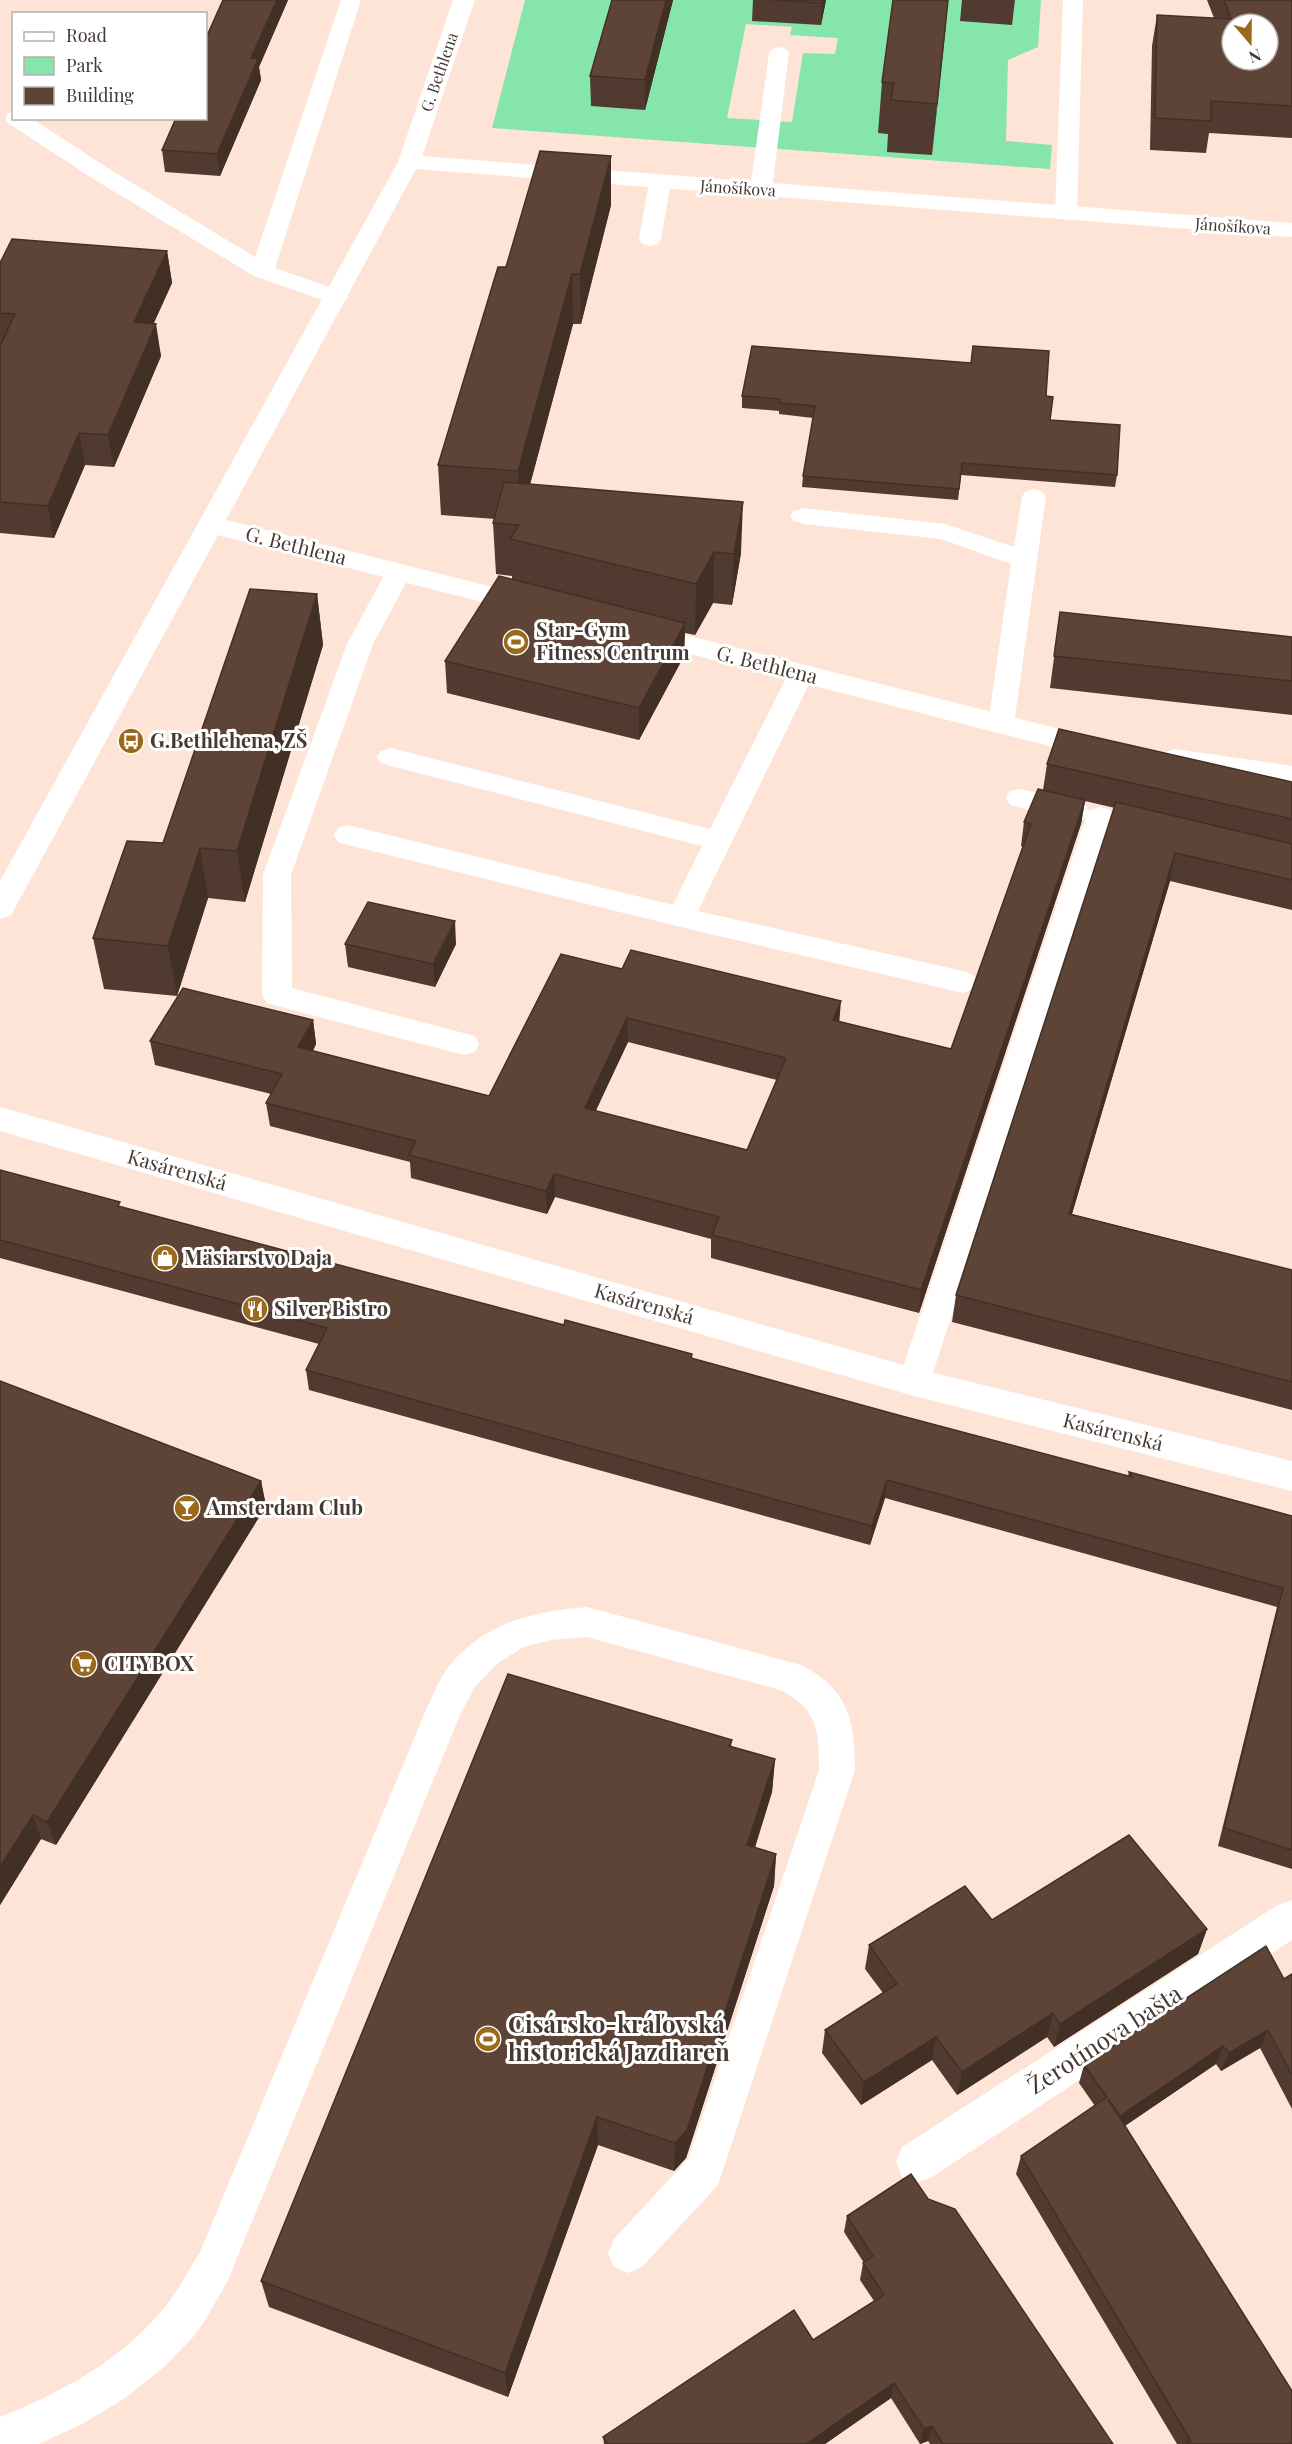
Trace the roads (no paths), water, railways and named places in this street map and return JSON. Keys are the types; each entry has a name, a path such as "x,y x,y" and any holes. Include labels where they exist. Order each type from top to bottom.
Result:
{"street":[{"name":"G. Bethlena","path":"0,908 409,162 464,0"},
{"name":"Jánošíkova","path":"409,162 1292,230"},
{"name":"G. Bethlena","path":"211,525 560,613"},
{"name":"G. Bethlena","path":"618,627 1104,750 1292,776"},
{"name":"Kasárenská","path":"0,1119 914,1382 1292,1476"},
{"name":"Žerotínova bašta","path":"917,2162 1292,1918"}],"lane":[{"path":"262,271 351,0"},
{"path":"1066,213 1072,0"},
{"path":"761,190 779,53"},
{"path":"18,120 262,271 336,297"},
{"path":"650,239 660,182"},
{"path":"1001,724 1034,497"},
{"path":"803,516 945,532 1025,560"},
{"path":"399,572 360,644 278,875 277,995 464,1044"},
{"path":"681,917 801,674"},
{"path":"391,757 719,841"},
{"path":"914,1382 1112,819 1020,798"},
{"path":"348,835 681,917 963,982"},
{"path":"0,2439 33,2427 78,2405 122,2376 155,2347 187,2312 214,2266 444,1710 460,1677 486,1651 516,1634 551,1625 587,1622 788,1676 814,1691 828,1713 837,1739 837,1770 704,2171 628,2253"}],"place":[{"name":"Star-Gym Fitness Centrum","path":"516,642"},
{"name":"G.Bethlehena, ZŠ","path":"131,741"},
{"name":"Mäsiarstvo Daja","path":"165,1258"},
{"name":"Silver Bistro","path":"255,1309"},
{"name":"Amsterdam Club","path":"187,1508"},
{"name":"CITYBOX","path":"84,1664"},
{"name":"Cisársko-kráľovská historická Jazdiareň","path":"488,2039"}]}
